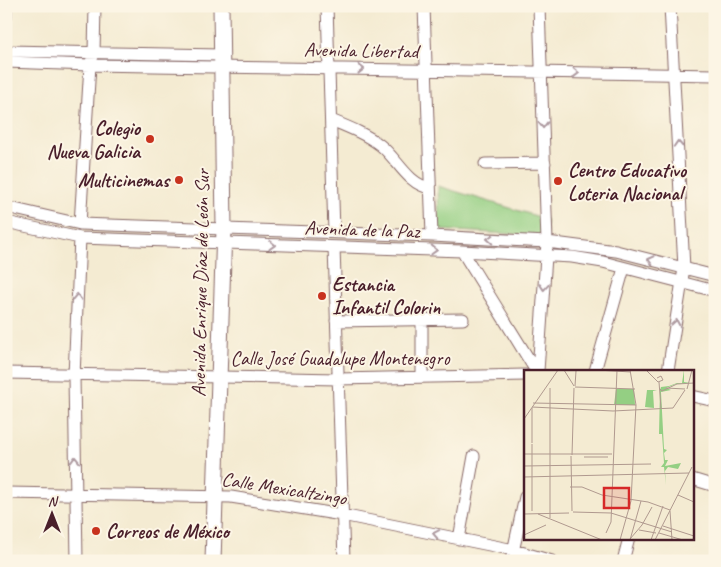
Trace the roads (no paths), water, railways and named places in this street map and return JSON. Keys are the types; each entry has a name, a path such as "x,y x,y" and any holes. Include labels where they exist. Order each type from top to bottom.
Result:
{"main road":[{"name":"Avenida Enrique Díaz de León Sur","path":"213,561 223,236 221,6"}],"street":[{"path":"6,6 6,17"},
{"path":"80,224 90,65 94,53 95,6"},
{"path":"327,6 334,232"},
{"path":"424,6 432,236"},
{"path":"537,370 548,242 539,6"},
{"path":"668,370 684,268 670,6"},
{"name":"Avenida Libertad","path":"6,52 94,53 329,68 715,75"},
{"name":"Avenida Libertad","path":"6,62 90,65 221,61"},
{"path":"331,120 355,130 380,145 413,180 420,186 430,188"},
{"path":"485,164 545,163"},
{"name":"Avenida de la Paz","path":"6,207 80,224 334,247 547,254 594,260 715,291"},
{"name":"Avenida de la Paz","path":"6,222 80,238 334,232 548,242 616,251 715,276"},
{"path":"76,561 74,376 80,238"},
{"path":"334,247 344,561"},
{"path":"462,250 536,370"},
{"path":"595,370 624,268"},
{"path":"336,321 463,319"},
{"path":"422,320 422,377"},
{"name":"Calle José Guadalupe Montenegro","path":"6,373 74,376 338,379 524,375"},
{"path":"694,396 715,401"},
{"path":"459,539 474,456"},
{"path":"694,479 715,486"},
{"name":"Calle Mexicaltzingo","path":"6,493 216,496 342,516 459,539 512,555 552,561"},
{"path":"512,555 524,501"},
{"path":"623,561 628,540"}],"place":[{"name":"Colegio Nueva Galicia","path":"150,139"},
{"name":"Multicinemas","path":"179,180"},
{"name":"Centro Educativo Loteria Nacional","path":"558,181"},
{"name":"Estancia Infantil Colorin","path":"322,296"},
{"name":"Correos de México","path":"96,531"}]}
